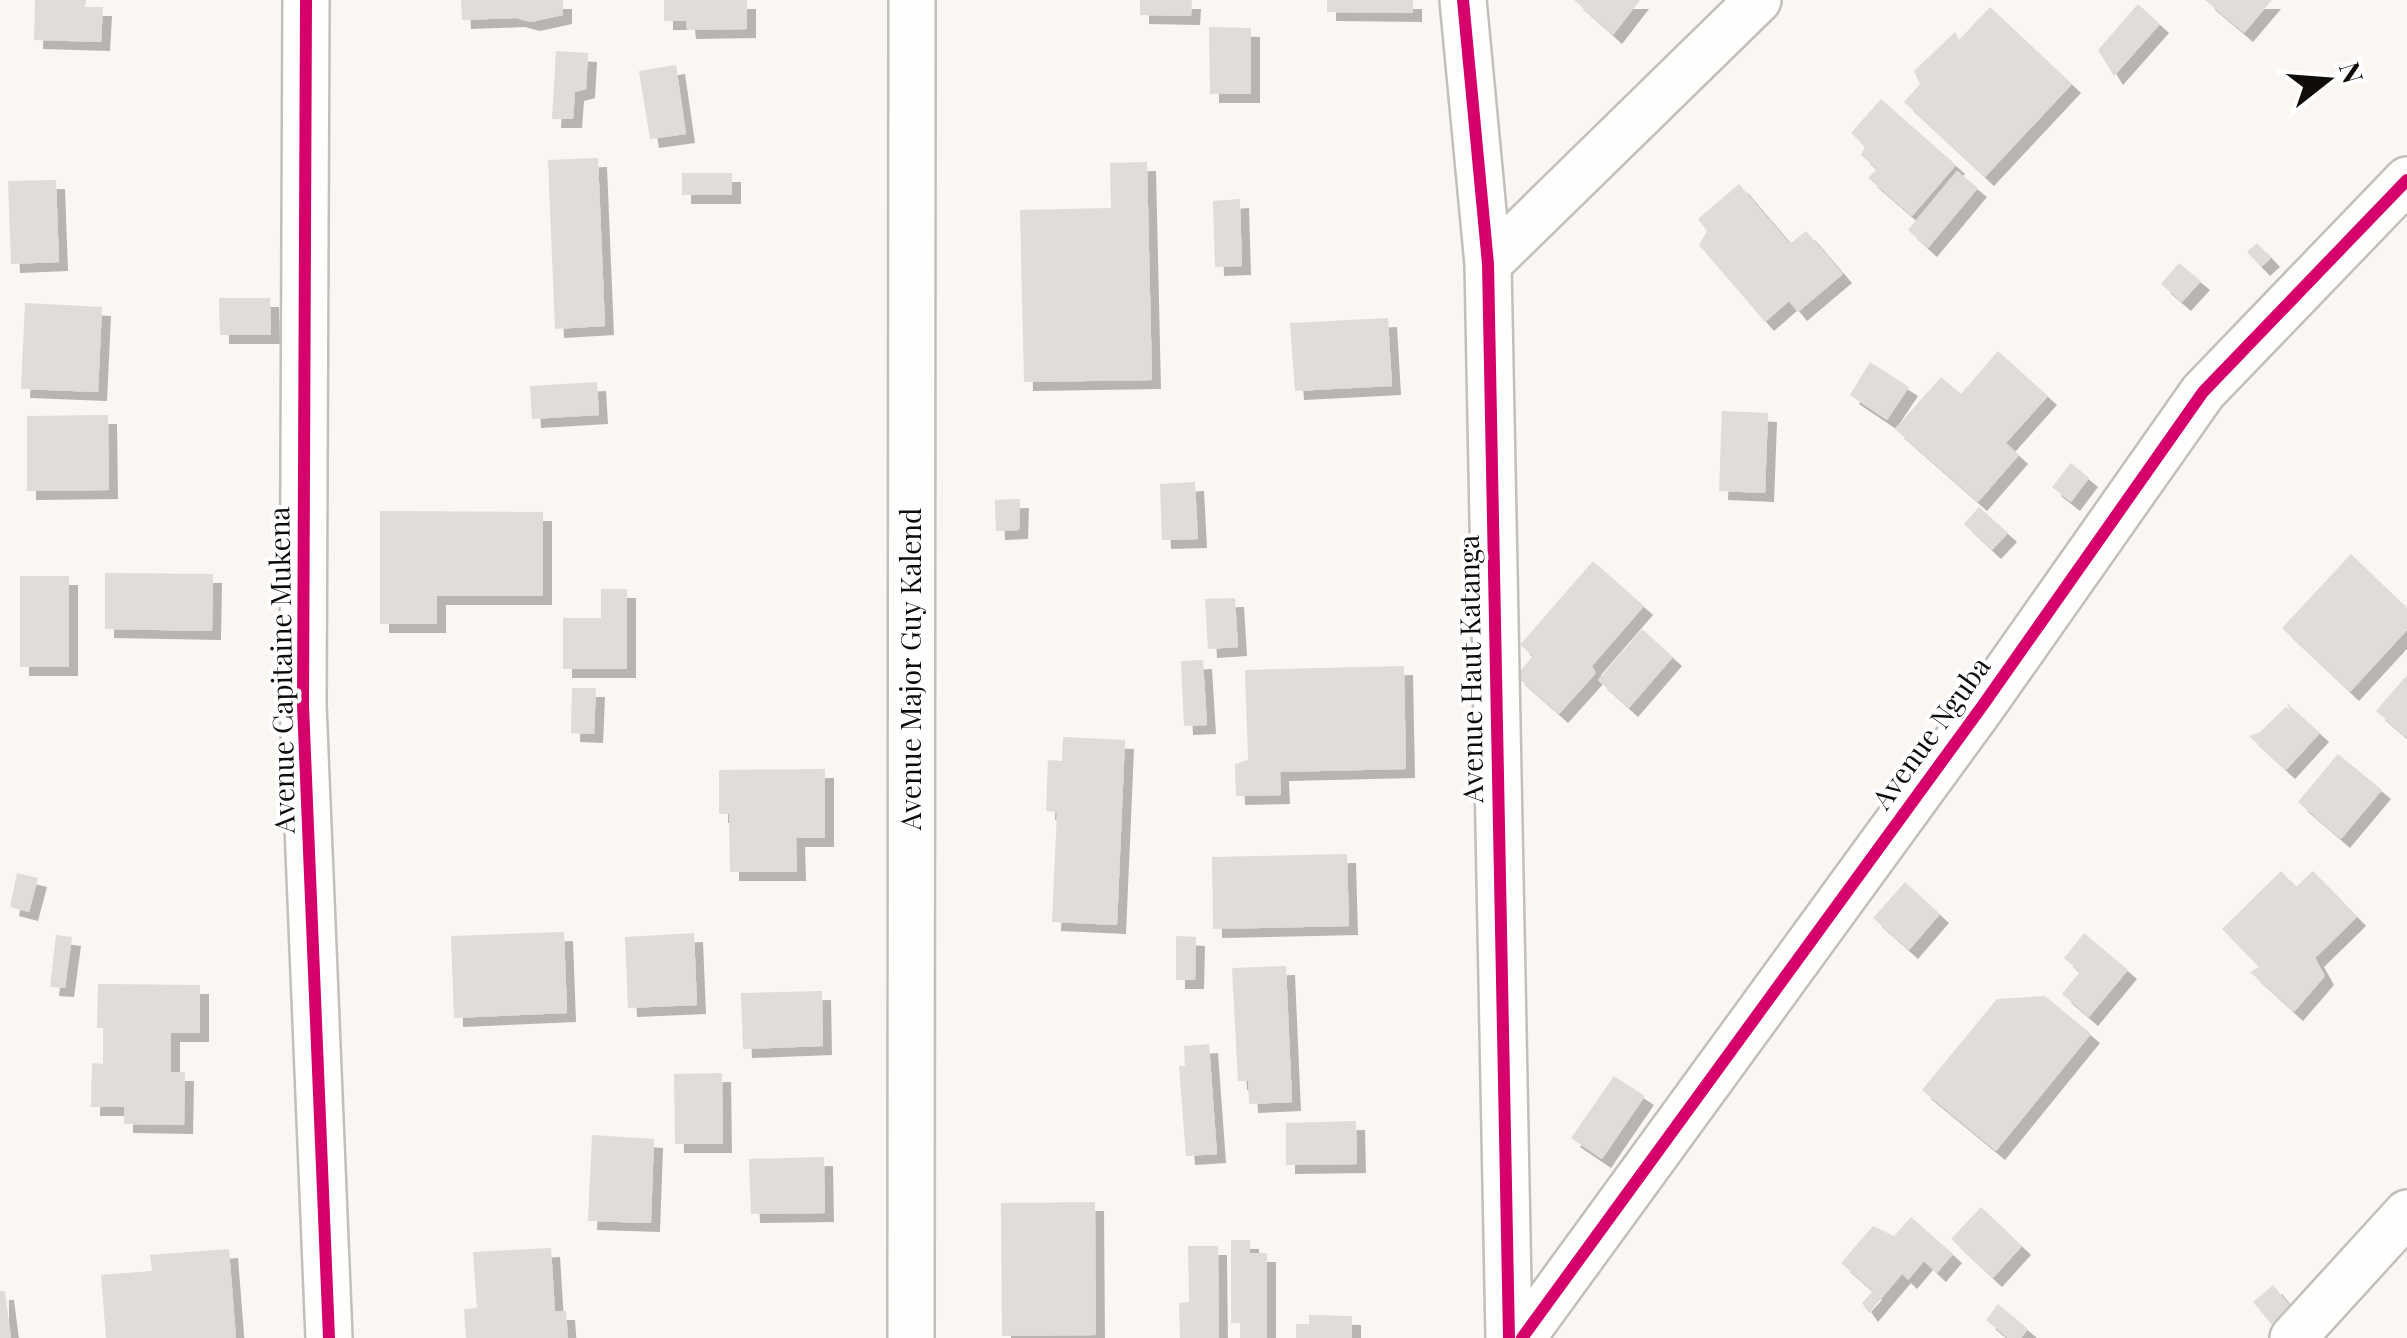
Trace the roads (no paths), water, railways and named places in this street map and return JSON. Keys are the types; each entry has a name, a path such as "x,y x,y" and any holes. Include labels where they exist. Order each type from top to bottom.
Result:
{"street":[{"name":"Avenue Capitaine Mukena","path":"306,0 303,705 329,1338"},
{"name":"Avenue Major Guy Kalend","path":"911,1338 912,0"},
{"name":"Avenue Haut Katanga","path":"1463,0 1488,264 1509,1338"},
{"path":"1488,264 1758,0"},
{"name":"Avenue Nguba","path":"1522,1338 1983,705 2202,392 2407,180"},
{"path":"2294,1338 2407,1213"}]}
